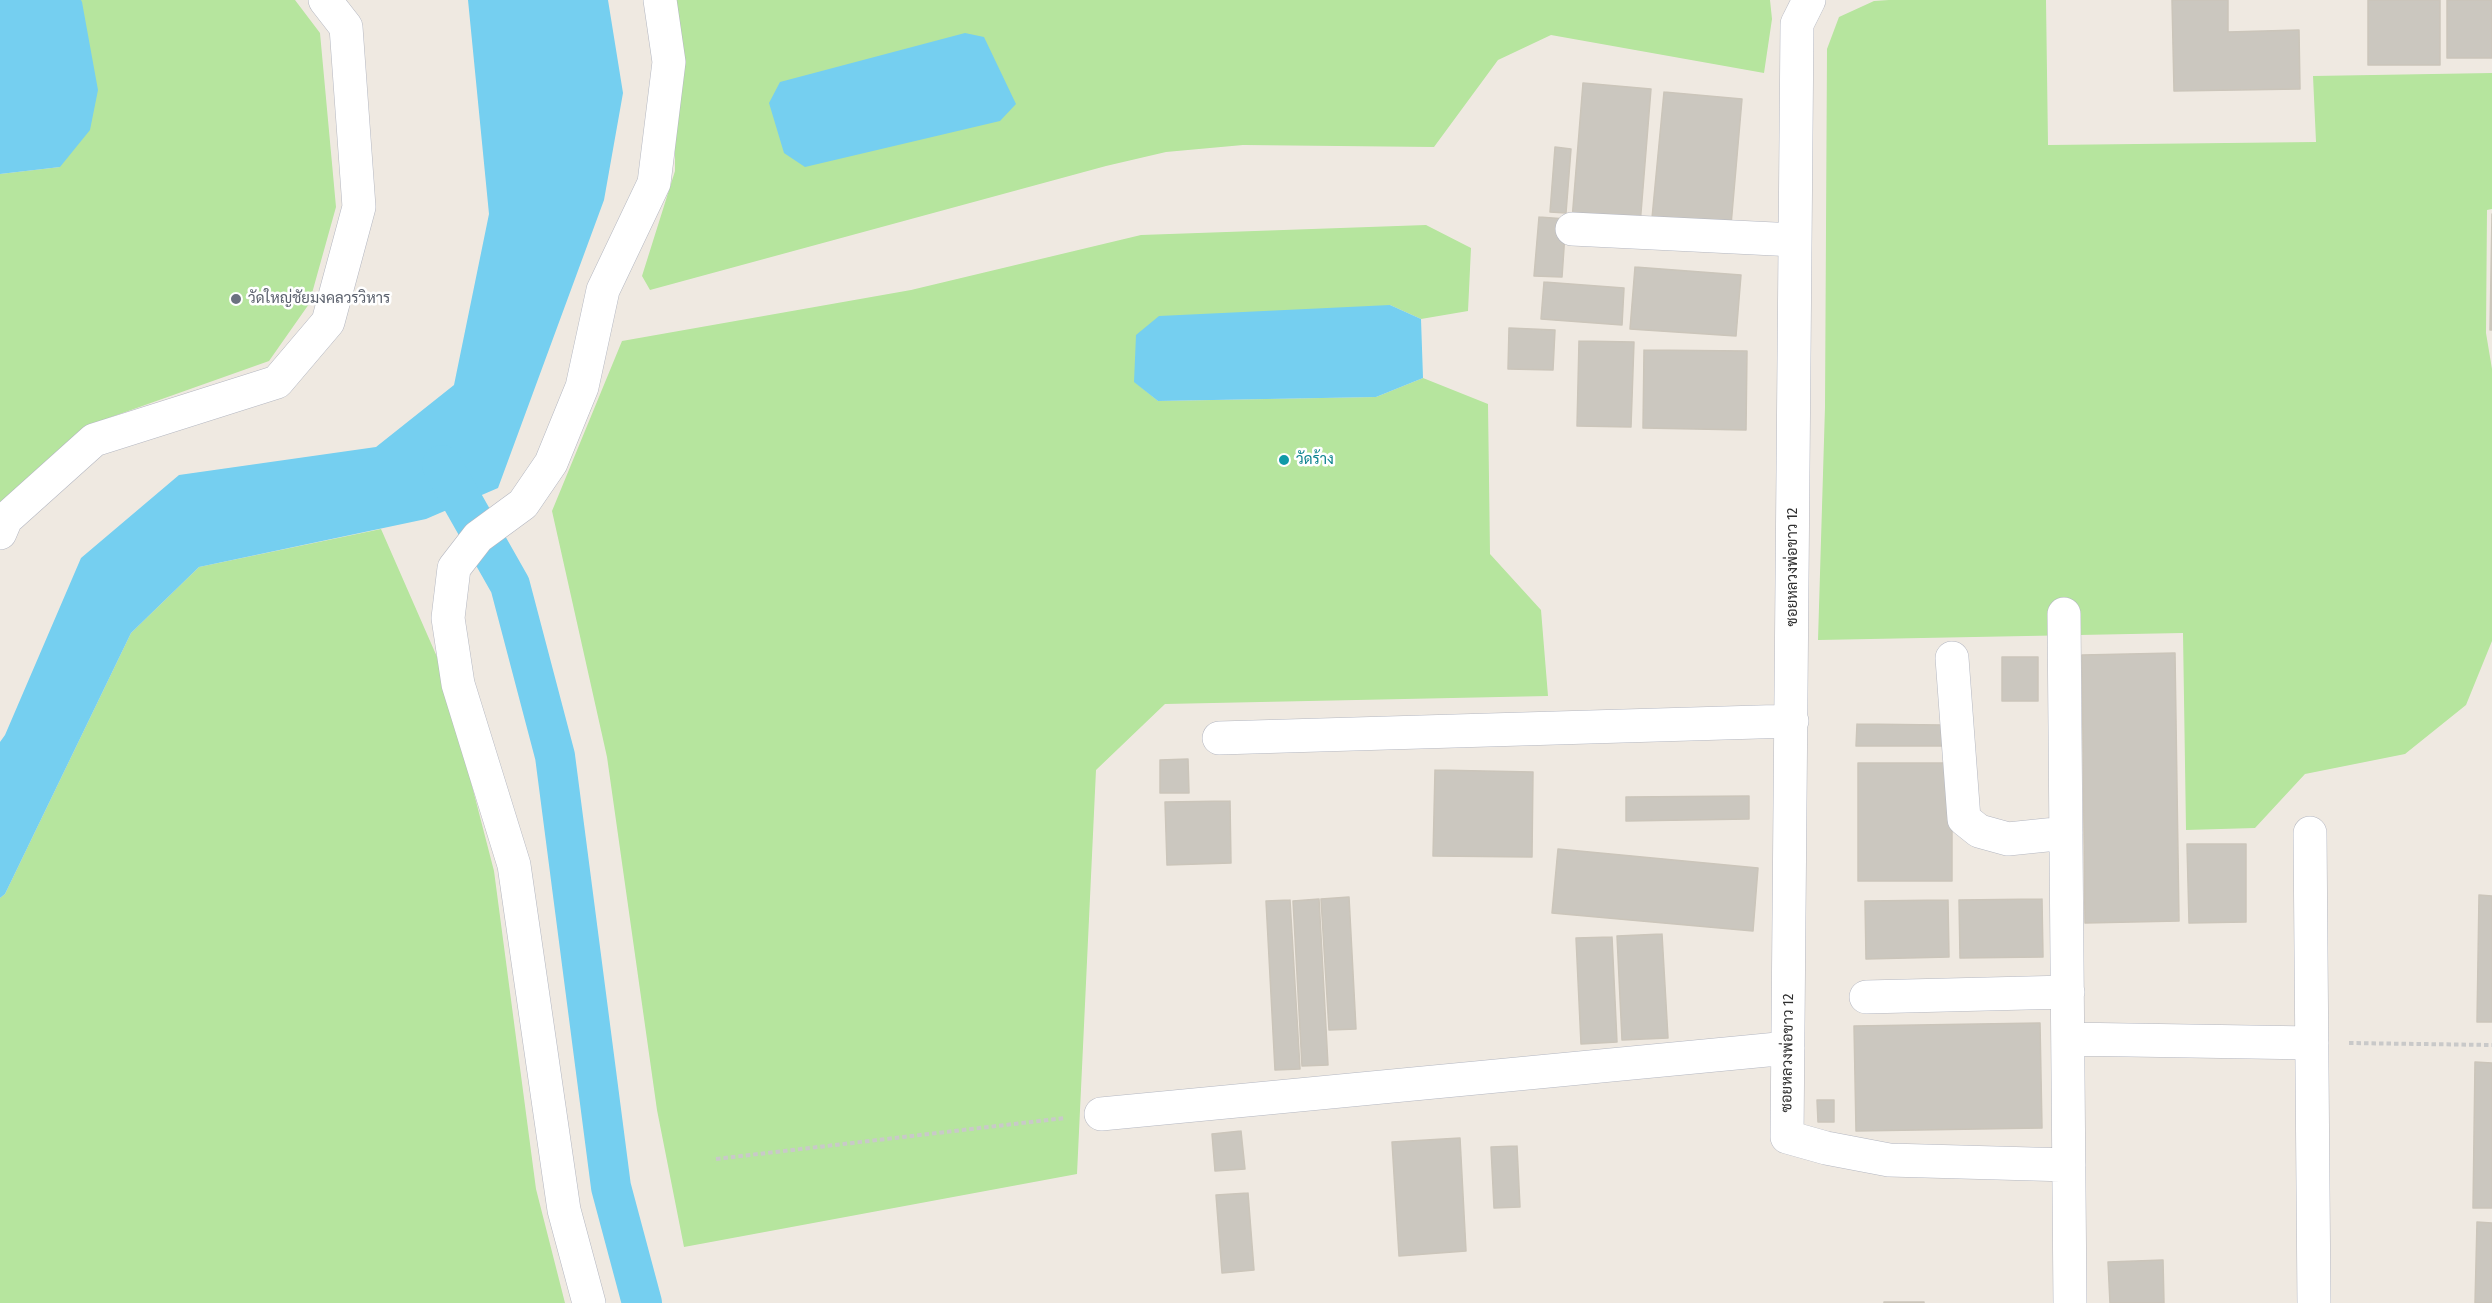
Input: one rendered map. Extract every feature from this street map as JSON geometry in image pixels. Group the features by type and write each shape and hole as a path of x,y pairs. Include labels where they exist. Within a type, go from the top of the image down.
{"street":[{"path":"0,533 6,519 94,440 277,382 328,322 359,207 346,27 325,0"},
{"path":"589,1303 564,1210 514,866 458,684 448,618 454,568 478,537 523,504 551,464 582,387 603,290 654,183 669,62 660,0"},
{"name":"ซอยหลวงพ่อขาว 12","path":"1808,0 1797,24 1787,1137 1826,1148 1889,1160 2069,1165"},
{"path":"1572,229 1795,240"},
{"path":"2064,614 2070,1303"},
{"path":"1952,658 1964,819 1979,831 2008,839 2066,833"},
{"path":"1219,738 1792,721"},
{"path":"2310,833 2314,1303"},
{"path":"1866,998 2068,992"},
{"path":"2068,1039 2312,1043"},
{"path":"1101,1114 1788,1048"}],"path":[{"path":"2312,1043 2492,1045"},
{"path":"716,1159 1101,1114"}],"green space":[{"path":"81,0 295,0 320,33 336,207 309,304 269,361 86,426 0,506 0,174 60,167"},
{"path":"675,0 1770,0 1772,19 1764,73 1551,35 1498,60 1434,147 1243,145 1166,152 1106,166 650,290 642,276 675,171"},
{"path":"2046,0 2048,145 2316,142 2313,76 2492,73 2492,209 2487,210 2486,333 2492,369 2492,641 2466,705 2405,754 2305,774 2255,828 2186,830 2183,633 1818,640 1825,407 1827,49 1839,17 1874,1"},
{"path":"1426,225 1471,248 1468,311 1421,319 1390,305 1134,381 1158,401 1376,397 1423,378 1488,404 1490,554 1541,610 1548,696 1165,704 1096,770 1077,1174 684,1247 657,1110 607,757 552,511 622,341 911,290 1141,235"},
{"path":"381,529 441,666 494,871 536,1189 565,1303 0,1303 0,898 5,894 131,633 199,567"}],"water":[{"path":"0,0 81,0 82,2 98,90 90,130 60,167 0,174"},
{"path":"468,0 608,0 623,93 604,200 498,488 426,519 199,567 131,633 5,894 0,898 0,742 81,558 179,475 376,447 454,385 489,214"},
{"path":"965,33 984,37 1016,104 1000,121 805,167 784,153 769,103 780,82"},
{"path":"1390,305 1421,319 1423,378 1376,397 1158,401 1134,382 1136,335 1159,316"}],"building":[{"path":"2172,0 2228,0 2228,32 2299,30 2300,89 2174,91"},
{"path":"2368,0 2440,0 2440,65 2368,65"},
{"path":"2447,0 2492,0 2492,58 2447,58"},
{"path":"1583,83 1651,89 1640,225 1572,220"},
{"path":"1664,92 1742,99 1731,225 1652,218"},
{"path":"1555,147 1571,149 1566,213 1550,212"},
{"path":"2492,214 2492,330 2490,330"},
{"path":"1539,217 1566,219 1562,277 1534,276"},
{"path":"1635,267 1741,275 1736,336 1630,329"},
{"path":"1544,282 1624,288 1622,325 1541,319"},
{"path":"1509,328 1555,330 1553,370 1508,369"},
{"path":"1579,341 1634,342 1631,427 1577,426"},
{"path":"1644,350 1747,351 1746,430 1643,428"},
{"path":"2175,653 2179,921 2085,923 2082,655"},
{"path":"2002,657 2038,657 2038,701 2002,701"},
{"path":"1857,724 1942,725 1942,746 1856,746"},
{"path":"1188,759 1189,793 1160,793 1160,760"},
{"path":"1858,763 1952,763 1952,881 1858,881"},
{"path":"1435,770 1533,772 1532,857 1433,856"},
{"path":"1749,796 1749,819 1626,821 1626,797"},
{"path":"1230,801 1231,863 1167,865 1165,802"},
{"path":"2187,844 2246,844 2246,922 2189,923"},
{"path":"1558,849 1758,868 1753,931 1552,913"},
{"path":"2479,895 2492,896 2492,1022 2477,1022"},
{"path":"1349,897 1356,1029 1329,1030 1321,899"},
{"path":"1319,899 1328,1065 1302,1066 1293,901"},
{"path":"2042,899 2043,957 1960,958 1959,900"},
{"path":"1290,900 1300,1069 1275,1070 1266,901"},
{"path":"1948,900 1949,957 1866,959 1865,901"},
{"path":"1662,934 1668,1038 1622,1040 1617,936"},
{"path":"1612,937 1617,1042 1581,1044 1576,938"},
{"path":"2040,1023 2042,1128 1856,1131 1854,1026"},
{"path":"2475,1062 2492,1063 2492,1208 2473,1208"},
{"path":"1817,1100 1834,1100 1834,1122 1818,1122"},
{"path":"1241,1131 1245,1169 1215,1171 1212,1134"},
{"path":"1460,1138 1466,1251 1399,1256 1392,1142"},
{"path":"1517,1146 1520,1207 1494,1208 1491,1147"},
{"path":"1248,1193 1254,1270 1222,1273 1216,1195"},
{"path":"2477,1222 2492,1223 2492,1303 2475,1303"},
{"path":"2163,1260 2164,1303 2110,1303 2108,1262"},
{"path":"1924,1302 1924,1303 1884,1303"}],"waterway":[{"path":"442,465 510,585 555,756 611,1187 642,1303"}],"place":[{"name":"วัดใหญ่ชัยมงคลวรวิหาร","path":"236,299"},
{"name":"วัดร้าง","path":"1284,460"}]}
